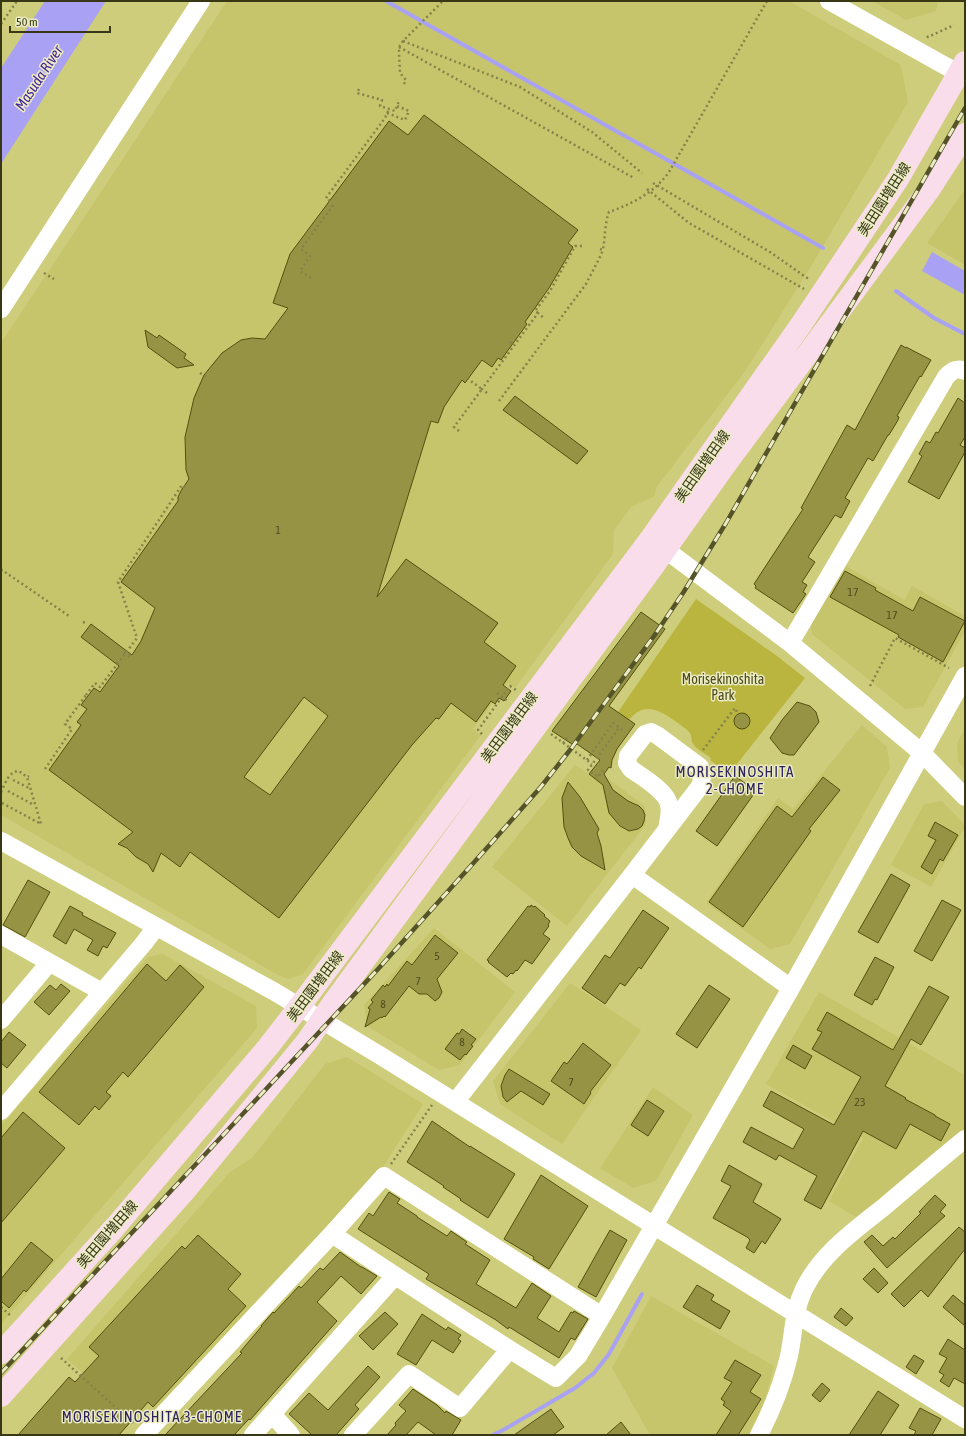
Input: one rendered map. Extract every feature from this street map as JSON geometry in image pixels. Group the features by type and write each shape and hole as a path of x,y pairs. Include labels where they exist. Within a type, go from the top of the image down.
{"main road":[{"name":"美田園増田線","path":"1,1396 184,1193 322,1021 333,1003 658,544 898,179 963,71"},
{"name":"美田園増田線","path":"1,1352 115,1227 268,1046 299,1007 658,544 726,464 930,190 965,134"}],"street":[{"path":"1,309 201,1"},
{"path":"829,1 963,71"},
{"path":"790,643 946,378 955,370 965,371"},
{"path":"658,544 790,643 922,753 965,797"},
{"path":"332,1234 509,1350 556,1378 578,1356 602,1316 791,988 965,676"},
{"path":"667,830 669,804 667,799 664,794 631,769 628,763 628,756 645,734 651,732 700,760"},
{"path":"456,1101 701,785 702,775 700,760"},
{"path":"667,799 682,791 700,760"},
{"path":"1,841 275,992 456,1101 965,1419"},
{"path":"632,875 791,988"},
{"path":"1,1111 156,927"},
{"path":"1,935 102,992"},
{"path":"1,1020 50,963"},
{"path":"759,1435 770,1415 781,1388 789,1355 795,1313 807,1284 822,1262 842,1242 965,1139"},
{"path":"145,1434 332,1234 384,1176 602,1316"},
{"path":"253,1435 396,1276"},
{"path":"353,1435 409,1374 460,1408 509,1350"},
{"path":"272,1414 291,1435"}],"path":[{"path":"1,24 17,1"},
{"path":"404,84 406,80 400,73 399,46 443,1"},
{"path":"499,401 554,325 586,284 599,259 606,236 607,218 609,212 628,205 669,172 679,157 767,1"},
{"path":"923,34 928,37 954,24"},
{"path":"403,41 520,88 592,132 642,173"},
{"path":"399,46 634,178"},
{"path":"359,89 357,93 382,100 380,106 395,111 399,101"},
{"path":"387,113 405,120 409,111 397,106"},
{"path":"330,201 326,198 385,118 389,109"},
{"path":"655,184 770,252 810,280"},
{"path":"648,190 689,223 804,290"},
{"path":"310,278 300,271 310,256 301,249 334,204"},
{"path":"544,318 535,311 550,291 575,246 584,246"},
{"path":"44,273 54,280"},
{"path":"459,431 454,427 538,313"},
{"path":"510,342 514,345"},
{"path":"200,373 206,377"},
{"path":"468,379 487,393"},
{"path":"44,769 72,730 65,724 87,696 95,683 100,687 137,638 118,582 182,485 187,489"},
{"path":"1,571 2,570 68,616"},
{"path":"870,686 895,638 949,668"},
{"path":"125,653 130,657"},
{"path":"485,736 478,730 506,691 510,686 518,691"},
{"path":"700,760 734,708 738,714"},
{"path":"587,760 613,723 625,732"},
{"path":"603,770 598,777 588,770 619,728"},
{"path":"550,733 592,764"},
{"path":"564,743 568,737"},
{"path":"1,792 13,772 19,771 28,776 30,788 41,824 2,803"},
{"path":"13,780 30,788"},
{"path":"8,791 35,805"},
{"path":"384,1176 432,1105"},
{"path":"1,1307 13,1317"},
{"path":"61,1358 145,1434"}],"shaded area":[{"path":"227,1 789,1 901,65 908,102 810,268 746,370 656,488 655,496 631,507 614,530 613,554 515,688 508,683 473,729 481,735 303,974 288,979 278,975 1,815 1,343"},
{"path":"872,1 938,1 936,11 906,20"},
{"path":"965,189 965,265 927,243"},
{"path":"846,566 904,600 912,586 965,616 965,631 923,707 905,709 812,634 811,625"},
{"path":"862,725 887,747 890,768 790,944 770,949 706,903 778,798 793,809"},
{"path":"965,729 965,769 958,762 957,743"},
{"path":"575,765 599,781 603,775 645,806 646,824 567,926 492,867"},
{"path":"942,801 965,825 965,827 931,887 891,865 924,804"},
{"path":"434,928 515,992 460,1065 439,1070 367,1026 364,1005"},
{"path":"163,954 256,1006 257,1028 1,1324 1,1126 148,957"},
{"path":"570,983 641,1030 562,1144 500,1104 493,1081"},
{"path":"819,992 965,1075 965,1129 856,1217 829,1201 863,1138 766,1084"},
{"path":"347,1057 423,1104 380,1172 264,1292 143,1426 67,1359 230,1172 252,1158 325,1064"},
{"path":"653,1087 693,1115 656,1181 633,1188 600,1168"},
{"path":"651,1296 774,1366 760,1417 750,1435 650,1435 612,1368"}],"green space":[{"name":"Morisekinoshita Park","path":"696,599 777,656 805,678 729,774 710,760 711,758 695,747 690,733 687,730 664,714 652,709 646,709 635,714 629,720 618,712"}],"water":[{"name":"Masuda River","path":"45,1 106,1 1,164 1,68"},
{"path":"932,252 965,271 965,291 963,294 922,271"}],"building":[{"path":"424,115 578,230 568,243 573,247 549,288 525,322 527,324 501,360 498,358 492,367 482,360 465,383 462,380 444,407 438,423 431,421 377,597 406,559 498,623 484,642 516,666 503,685 511,691 504,701 499,698 495,704 491,701 476,722 451,703 439,719 436,718 412,745 279,918 190,852 180,867 161,853 153,872 148,864 136,857 127,848 118,844 133,832 49,770 81,725 77,722 87,709 81,705 94,688 100,692 119,666 81,637 91,624 132,655 141,641 155,608 121,582 178,501 178,497 182,489 189,479 186,470 185,437 194,398 204,375 222,353 241,340 252,338 265,339 288,308 273,303 290,254 389,121 408,135","holes":["304,697 328,716 270,795 244,777"]},
{"path":"145,330 157,338 159,335 186,354 184,358 194,365 177,368 148,347"},
{"path":"901,345 931,360 897,416 899,417 898,420 873,461 868,458 845,498 850,501 841,518 835,515 808,557 815,562 802,582 807,585 803,592 806,594 793,613 755,588 756,586 754,584 803,509 801,508 847,425 855,430"},
{"path":"515,396 588,451 577,464 503,410"},
{"path":"958,398 965,403 965,437 960,445 965,448 965,452 939,499 908,482 922,456 919,454 926,441 930,443 936,432 938,433"},
{"path":"845,571 913,611 920,597 965,621 943,662 898,637 899,635 830,597"},
{"path":"641,612 665,629 609,706 635,724 617,749 612,760 611,768 609,767 604,774 613,790 643,810 645,815 642,826 638,829 629,831 620,826 609,813 603,785 589,774 600,760 577,744 575,746 552,731"},
{"path":"797,702 810,706 816,712 819,722 794,755 789,755 782,753 770,738 782,720"},
{"path":"742,713 748,715 750,721 748,727 742,729 736,727 734,721 736,715"},
{"path":"735,776 756,791 717,846 696,831"},
{"path":"823,777 840,790 809,829 811,831 743,927 709,902 777,806 792,817"},
{"path":"568,782 580,797 599,829 597,833 605,870 581,856 572,847 568,838 564,827 562,798"},
{"path":"935,822 958,835 943,861 940,859 932,874 921,867 936,840 928,836"},
{"path":"891,874 910,885 878,943 858,932"},
{"path":"28,880 50,892 25,937 3,925"},
{"path":"942,900 961,910 932,961 914,951"},
{"path":"531,905 534,907 535,906 550,921 549,926 543,934 550,939 532,964 525,960 517,971 516,970 513,974 511,973 507,977 487,960 528,906 530,907"},
{"path":"70,906 83,913 82,915 116,933 107,948 103,946 98,956 87,950 93,940 74,929 66,944 53,936"},
{"path":"643,910 669,928 641,969 639,967 625,986 620,983 605,1004 582,988 605,955 610,958"},
{"path":"435,935 458,953 437,979 442,992 439,998 435,1001 427,994 419,994 409,986 385,1017 381,1017 365,1027 370,1009 368,1008 373,1002 371,1000 383,985 385,987 387,984 388,986 407,961 412,965"},
{"path":"875,957 894,967 877,1000 875,999 872,1005 854,995"},
{"path":"147,964 166,981 180,965 204,987 128,1077 123,1072 106,1092 111,1096 99,1110 95,1106 79,1125 39,1092"},
{"path":"61,984 70,991 49,1015 34,1002 50,985 56,990"},
{"path":"709,985 730,999 697,1048 676,1034"},
{"path":"929,986 949,997 921,1045 911,1039 885,1086 950,1124 941,1141 910,1124 896,1149 863,1131 821,1209 804,1200 817,1176 779,1155 776,1160 743,1142 751,1127 793,1149 804,1129 763,1106 771,1091 834,1125 861,1077 812,1049 822,1032 817,1030 827,1012 893,1050"},
{"path":"462,1029 476,1039 471,1045 473,1046 460,1060 445,1049 457,1033 459,1034"},
{"path":"9,1032 26,1045 7,1068 1,1063 1,1042"},
{"path":"583,1043 611,1065 590,1092 591,1093 584,1104 551,1081 564,1062 567,1064"},
{"path":"793,1045 812,1056 805,1069 786,1058"},
{"path":"509,1069 550,1094 543,1105 521,1091 507,1102 503,1097 501,1086"},
{"path":"647,1100 664,1111 648,1136 631,1125"},
{"path":"23,1112 65,1148 1,1223 1,1138"},
{"path":"432,1121 470,1147 515,1174 488,1218 460,1200 461,1199 443,1187 444,1186 407,1162"},
{"path":"729,1165 762,1184 753,1202 781,1219 765,1244 762,1241 754,1253 746,1248 750,1240 747,1237 713,1218 731,1186 721,1181"},
{"path":"541,1175 588,1206 549,1269 533,1259 534,1257 504,1239"},
{"path":"389,1192 400,1199 397,1203 417,1217 447,1236 451,1231 467,1242 465,1244 490,1260 476,1284 516,1308 532,1283 551,1296 537,1318 559,1332 571,1312 573,1313 574,1311 588,1319 575,1340 571,1338 559,1358 426,1279 429,1274 358,1229 369,1213 373,1216"},
{"path":"935,1195 946,1205 940,1212 945,1216 887,1268 864,1242 872,1235 883,1246 893,1237 895,1239 921,1213 919,1212"},
{"path":"959,1227 965,1232 965,1249 928,1297 921,1290 904,1307 891,1294"},
{"path":"610,1230 627,1240 596,1297 578,1287"},
{"path":"198,1235 241,1274 228,1289 246,1306 153,1407 148,1402 119,1435 18,1435 69,1377 75,1382 99,1356 89,1347 182,1246 185,1249"},
{"path":"31,1242 53,1260 26,1292 24,1290 9,1308 1,1301 1,1279"},
{"path":"340,1252 377,1276 361,1294 341,1276 317,1302 337,1321 250,1420 249,1419 234,1435 165,1435 242,1353 240,1352 273,1312 274,1313 299,1286 301,1288 320,1268 323,1270"},
{"path":"874,1268 888,1283 878,1293 863,1279"},
{"path":"697,1285 714,1295 711,1300 730,1311 720,1329 683,1307"},
{"path":"953,1295 965,1305 965,1326 943,1307"},
{"path":"841,1308 853,1318 846,1326 834,1317"},
{"path":"385,1312 398,1324 373,1350 359,1336"},
{"path":"422,1314 446,1330 448,1327 461,1335 458,1339 461,1341 453,1353 432,1340 416,1365 397,1354"},
{"path":"948,1339 965,1350 965,1384 954,1378 949,1387 940,1381 944,1375 939,1372 947,1358 939,1354"},
{"path":"914,1355 924,1361 916,1374 906,1367"},
{"path":"735,1360 761,1375 750,1392 761,1399 738,1435 716,1435 731,1411 723,1405 725,1402 721,1399 732,1382 724,1378"},
{"path":"368,1366 380,1377 355,1405 359,1409 336,1435 312,1435 289,1414 309,1393 328,1410"},
{"path":"822,1383 830,1390 820,1402 812,1395"},
{"path":"413,1389 437,1405 445,1413 446,1411 461,1420 452,1435 436,1435 418,1422 406,1435 387,1435 406,1411 399,1405"},
{"path":"878,1391 899,1405 880,1435 849,1435"},
{"path":"920,1408 941,1419 932,1435 914,1435 916,1431 909,1428"},
{"path":"551,1409 564,1427 553,1435 514,1435"},
{"path":"621,1422 631,1435 606,1435"}],"waterway":[{"path":"386,1 823,248"},
{"path":"896,291 934,318 965,334"},
{"path":"493,1435 575,1388 594,1373 609,1354 642,1294"}],"railway":[{"path":"1,1373 379,968 540,788 570,750 654,636 683,593 726,523 965,108"}],"district":[{"name":"MORISEKINOSHITA 2-CHOME","path":"735,780"},
{"name":"MORISEKINOSHITA 3-CHOME","path":"152,1417"}]}
